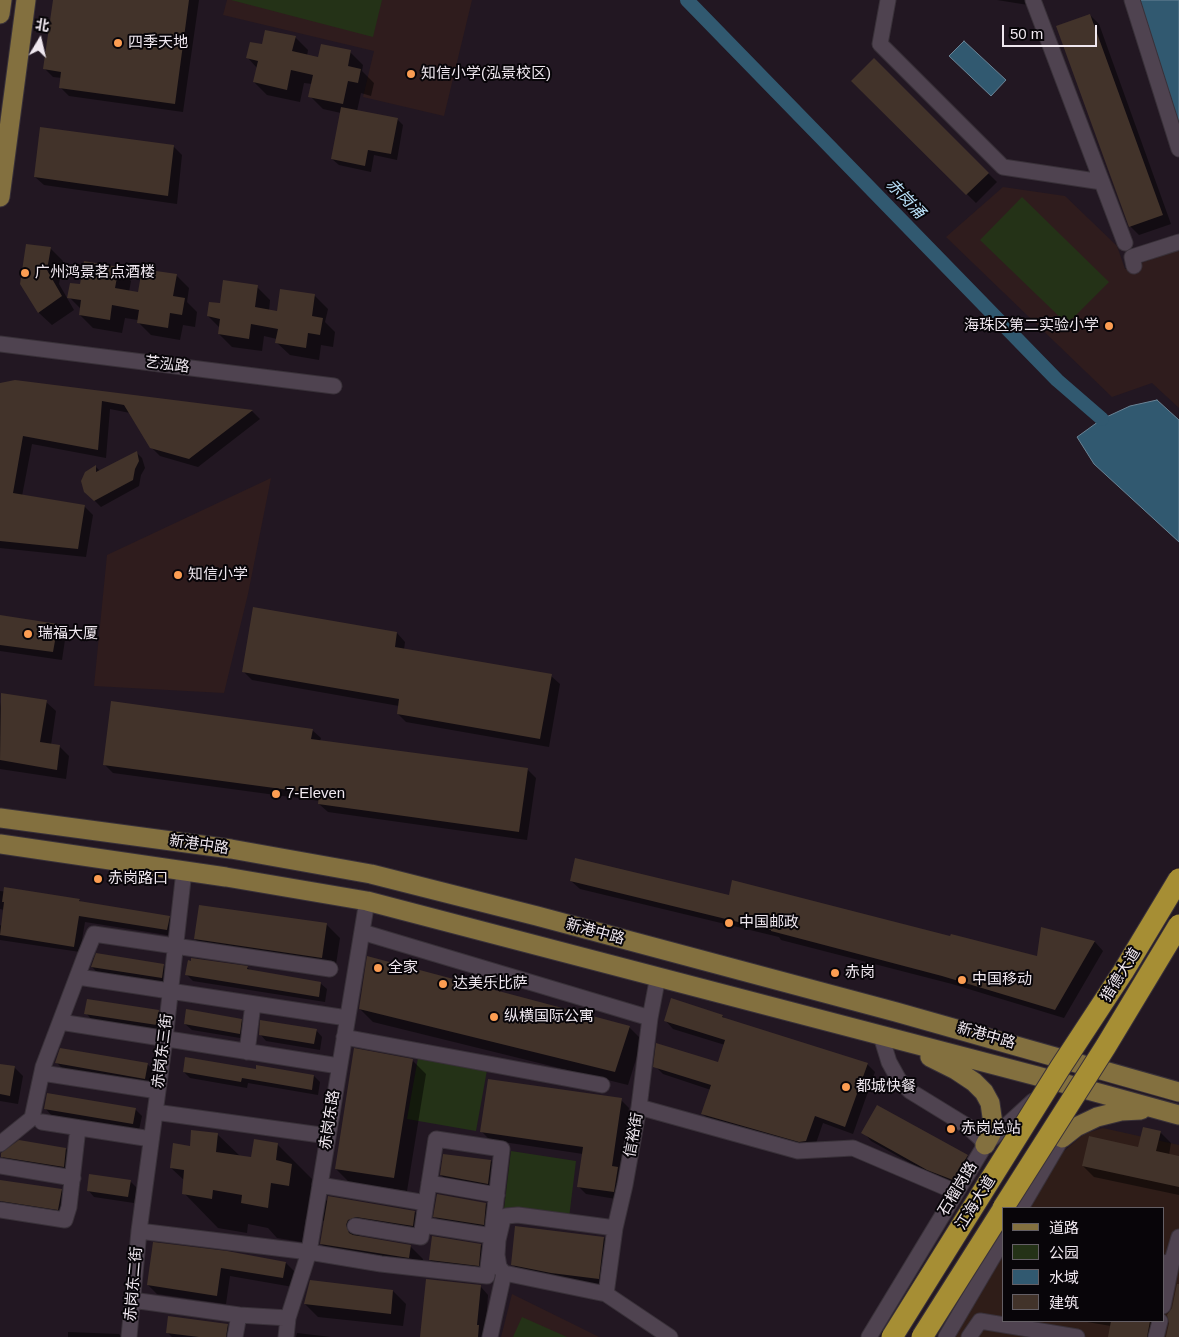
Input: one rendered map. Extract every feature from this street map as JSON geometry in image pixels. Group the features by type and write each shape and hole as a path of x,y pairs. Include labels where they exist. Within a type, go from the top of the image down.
{"highway":[{"name":"猎德大道","path":"1069,1074 1123,972 1179,879"},
{"name":"猎德大道","path":"1069,1074 1179,925"},
{"name":"江海大道","path":"1004,1207 1069,1074"},
{"name":"江海大道","path":"892,1337 1069,1074"},
{"name":"江海大道","path":"922,1337 1002,1211"}],"main road":[{"path":"0,14 2,0"},
{"path":"0,197 26,0"},
{"name":"新港中路","path":"0,818 231,849 371,874 420,886 991,1038 1069,1074 1156,1110 1179,1115"},
{"name":"新港中路","path":"0,844 184,871 367,901 984,1062 1170,1090"},
{"path":"367,901 371,874"},
{"path":"414,912 420,886"},
{"path":"881,1036 932,1057 956,1070 974,1082 984,1092 990,1102 993,1124 991,1134 984,1145"},
{"path":"984,1062 991,1038"},
{"path":"1062,1138 1076,1127 1097,1116 1108,1113 1156,1110 1170,1090"}],"street":[{"path":"888,0 880,44 1003,167 1102,182"},
{"path":"1033,0 1125,243"},
{"path":"1132,0 1179,149"},
{"path":"1134,266 1132,257 1179,242"},
{"name":"艺泓路","path":"0,344 334,386"},
{"name":"赤岗东三街","path":"139,1231 165,1039 184,871"},
{"name":"赤岗东路","path":"286,1337 288,1318 309,1252 367,901"},
{"path":"362,932 650,1018"},
{"path":"0,1144 32,1118 42,1073 94,934 330,969"},
{"name":"信裕街","path":"606,1294 615,1228 639,1107 650,1018 658,976"},
{"path":"78,977 347,1018"},
{"path":"246,1052 253,1004"},
{"path":"60,1022 339,1066"},
{"path":"881,1036 889,1062 899,1080 910,1090 967,1126 980,1138 984,1145"},
{"path":"344,1038 602,1085"},
{"path":"42,1073 158,1090"},
{"path":"1022,1207 1062,1138 1069,1074"},
{"name":"石榴岗路","path":"869,1337 984,1145 1069,1074"},
{"path":"639,1107 798,1151 853,1148 956,1192"},
{"path":"155,1112 328,1136"},
{"path":"42,1122 151,1139"},
{"path":"0,1210 65,1220 69,1207 78,1128"},
{"path":"139,1231 309,1252 381,1264 487,1276 502,1149 436,1139 421,1237 355,1226"},
{"path":"0,1166 73,1178"},
{"path":"429,1183 496,1195"},
{"path":"320,1185 426,1203"},
{"path":"615,1228 518,1215 506,1216 503,1219 498,1247 499,1267 504,1273 606,1294 670,1337"},
{"path":"423,1225 492,1236"},
{"name":"赤岗东二街","path":"129,1337 139,1231"},
{"path":"1164,1297 1168,1262 1179,1237"},
{"path":"946,1337 1002,1242"},
{"path":"490,1337 504,1273"},
{"path":"904,1279 903,1292 906,1299 912,1309 920,1314 937,1317 962,1310"},
{"path":"132,1300 239,1315 288,1318"},
{"path":"235,1337 239,1315"},
{"path":"969,1337 980,1321 1077,1337"},
{"path":"1156,1337 1160,1322"}],"shaded area":[{"name":"知信小学(泓景校区)","path":"227,0 472,0 444,116 363,97 374,51 223,15"},
{"name":"海珠区第二实验小学","path":"1003,187 1065,196 1117,246 1125,269 1179,249 1179,408 1152,383 1112,397 946,237"},
{"name":"知信小学","path":"271,478 248,594 224,693 94,686 107,555"},
{"path":"1103,1128 1179,1145 1179,1337 955,1337 1002,1258 1002,1322 1164,1322 1164,1207 1031,1207 1063,1152 1084,1134"},
{"path":"512,1294 577,1326 599,1337 501,1337"}],"green space":[{"path":"231,0 382,0 373,37"},
{"path":"1022,197 1109,282 1067,324 980,240"},
{"path":"418,1058 487,1070 476,1131 407,1119"},
{"path":"511,1151 576,1161 569,1218 504,1209"},
{"path":"522,1317 567,1337 513,1337"}],"water":[{"path":"1138,0 1179,0 1179,127"},
{"path":"964,41 1006,80 991,96 949,56"},
{"path":"1157,400 1179,420 1179,542 1094,464 1077,437 1102,419 1130,406"}],"building":[{"name":"四季天地","path":"53,0 189,0 175,104 59,88 61,72 43,69"},
{"path":"1090,14 1163,215 1129,227 1056,26"},
{"path":"265,30 296,36 292,51 318,57 321,44 351,50 348,66 361,69 358,83 348,81 343,104 308,97 313,75 291,70 287,90 253,82 258,61 246,58 250,42 262,44"},
{"path":"874,58 989,173 966,195 851,81"},
{"path":"341,107 398,118 391,154 368,150 365,166 331,159"},
{"path":"40,127 174,145 168,196 34,177"},
{"path":"26,244 51,247 47,270 62,296 38,313 20,284"},
{"path":"84,261 119,267 115,288 138,292 142,269 177,274 173,296 185,298 182,315 170,313 168,328 137,323 139,310 112,305 110,320 79,315 81,300 67,298 70,283 80,284"},
{"path":"223,280 258,285 255,307 277,311 280,289 315,294 312,316 323,318 320,335 308,333 306,348 275,343 278,329 251,324 249,339 218,334 220,319 207,316 209,302 220,303"},
{"path":"15,380 253,410 189,459 150,448 124,405 102,401 98,450 23,436 13,493 85,505 78,549 0,541 0,383"},
{"path":"137,451 139,461 133,480 94,501 84,492 81,481 85,472 96,465 96,472"},
{"path":"253,607 397,632 395,647 552,674 540,739 397,714 399,699 242,672"},
{"name":"瑞福大厦","path":"0,615 58,624 53,652 0,645"},
{"path":"1,693 47,700 40,742 60,745 57,770 0,760"},
{"path":"111,701 313,729 311,739 528,768 519,832 318,804 319,794 103,765"},
{"path":"575,858 729,895 732,880 950,936 951,934 1037,956 1041,927 1095,941 1055,1010 942,976 771,930 570,881"},
{"path":"4,887 170,916 167,930 79,916 74,947 0,935"},
{"path":"199,905 327,923 322,958 194,939"},
{"path":"96,953 164,964 162,978 91,967"},
{"name":"纵横国际公寓","path":"367,956 630,1026 615,1072 359,1009"},
{"path":"191,958 248,966 247,969 321,982 319,997 185,975 188,960 191,961"},
{"path":"671,998 723,1015 722,1017 868,1063 845,1127 815,1116 806,1141 799,1142 701,1114 711,1085 653,1067 656,1043 718,1062 725,1040 664,1021"},
{"path":"87,999 159,1010 157,1025 84,1014"},
{"path":"186,1009 242,1019 240,1034 184,1024"},
{"path":"260,1020 317,1029 314,1044 259,1035"},
{"path":"60,1048 148,1063 145,1079 55,1063"},
{"path":"354,1048 413,1059 394,1178 335,1169"},
{"path":"185,1057 256,1069 256,1065 314,1075 312,1090 242,1078 241,1082 183,1072"},
{"path":"0,1064 15,1066 10,1096 0,1094"},
{"path":"488,1079 622,1098 612,1166 618,1167 614,1192 577,1187 583,1147 480,1132"},
{"path":"47,1093 136,1108 133,1124 44,1109"},
{"path":"877,1105 968,1155 953,1180 927,1170 861,1133"},
{"path":"1143,1127 1161,1131 1156,1151 1179,1156 1179,1187 1082,1166 1089,1136 1138,1147"},
{"path":"191,1130 218,1133 216,1152 251,1157 254,1139 278,1143 276,1160 292,1164 289,1186 271,1183 268,1208 241,1203 242,1195 213,1190 212,1199 182,1194 184,1170 170,1168 173,1143 190,1146"},
{"path":"19,1140 66,1148 64,1167 1,1157 1,1153"},
{"path":"443,1154 491,1160 488,1184 440,1175"},
{"path":"89,1174 131,1180 128,1197 87,1191"},
{"path":"0,1180 62,1189 58,1210 0,1201"},
{"path":"437,1194 486,1203 484,1225 433,1217"},
{"path":"328,1196 415,1211 413,1226 356,1217 348,1220 346,1225 349,1233 353,1235 411,1245 409,1258 320,1244"},
{"path":"515,1226 604,1237 599,1279 551,1273 511,1265"},
{"path":"432,1236 481,1244 479,1266 429,1260"},
{"path":"153,1242 227,1251 286,1262 283,1278 221,1268 217,1296 147,1285"},
{"path":"426,1279 481,1285 477,1325 479,1325 478,1337 420,1337"},
{"path":"310,1280 393,1290 391,1314 304,1304"},
{"path":"1177,1284 1179,1284 1179,1337 1166,1337 1169,1323 1167,1315 1172,1308"},
{"path":"168,1316 228,1324 226,1337 199,1337 166,1333"},
{"path":"1111,1322 1150,1322 1147,1337 1108,1337"}],"waterway":[{"name":"赤岗涌","path":"687,0 1057,380 1102,419"}],"place":[{"name":"四季天地","path":"118,43"},
{"name":"知信小学(泓景校区)","path":"411,74"},
{"name":"广州鸿景茗点酒楼","path":"25,273"},
{"name":"海珠区第二实验小学","path":"1109,326"},
{"name":"知信小学","path":"178,575"},
{"name":"瑞福大厦","path":"28,634"},
{"name":"7-Eleven","path":"276,794"},
{"name":"赤岗路口","path":"98,879"},
{"name":"中国邮政","path":"729,923"},
{"name":"全家","path":"378,968"},
{"name":"赤岗","path":"835,973"},
{"name":"中国移动","path":"962,980"},
{"name":"达美乐比萨","path":"443,984"},
{"name":"纵横国际公寓","path":"494,1017"},
{"name":"都城快餐","path":"846,1087"},
{"name":"赤岗总站","path":"951,1129"}]}
